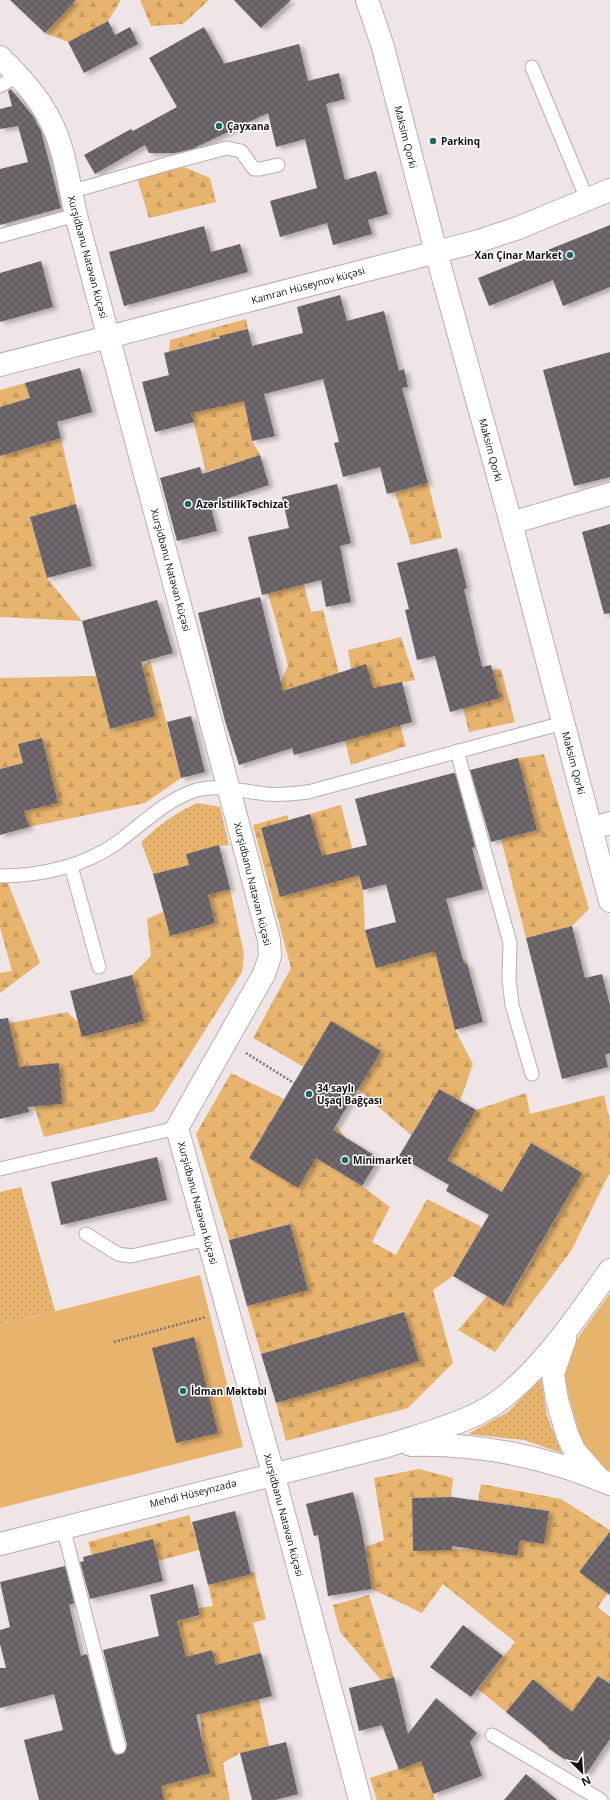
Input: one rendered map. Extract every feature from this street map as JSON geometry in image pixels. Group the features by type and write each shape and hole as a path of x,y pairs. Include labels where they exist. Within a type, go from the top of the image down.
{"street":[{"name":"Maksim Qorki","path":"367,0 383,47 436,252 511,524 563,723 601,826 610,902"},
{"name":"Xurşidbanu Natəvan küçəsi","path":"0,57 18,75 37,98 52,123 59,144 76,215 269,940 270,956 264,974 177,1128 273,1473 360,1800"},
{"name":"Kamran Hüseynov küçəsi","path":"0,365 479,241 518,228 610,190"},
{"path":"511,524 610,494"},
{"path":"388,1446 450,1426 478,1414 506,1396 531,1372 580,1312 610,1270"},
{"path":"580,1312 562,1343 553,1374 557,1400 567,1434 574,1450 605,1482"},
{"path":"388,1446 435,1444 506,1452 542,1461 605,1482"},
{"name":"Mehdi Hüseynzadə","path":"0,1544 273,1473 388,1446"}],"lane":[{"path":"532,67 587,199"},
{"path":"0,86 18,75"},
{"path":"70,192 227,148 241,152 254,169 278,165"},
{"path":"0,236 76,215"},
{"path":"0,876 34,873 71,866 96,856 116,844 171,802 191,792 208,788 267,794 308,792 563,723"},
{"path":"457,751 510,943 509,979 512,1004 532,1074"},
{"path":"71,866 99,967"},
{"path":"0,1169 177,1128"},
{"path":"86,1234 118,1254 131,1256 208,1239"},
{"path":"63,1527 119,1747"},
{"path":"492,1735 601,1800"}],"path":[{"path":"227,1041 294,1083"},
{"path":"114,1342 228,1311"}],"green space":[{"path":"76,0 121,0 108,21 68,42 45,33"},
{"path":"140,0 209,0 183,24 151,26"},
{"path":"184,167 210,178 216,202 149,218 137,178"},
{"path":"246,319 248,329 169,352 170,340"},
{"path":"25,383 30,398 0,407 0,390"},
{"path":"188,399 244,401 252,441 260,455 206,472"},
{"path":"61,438 76,504 30,517 47,578 82,621 0,617 0,456"},
{"path":"428,483 442,538 411,545 395,492"},
{"path":"304,584 311,612 323,610 339,673 276,694 288,665 268,593"},
{"path":"401,637 415,680 373,688 351,669 348,650"},
{"path":"150,660 181,778 145,803 29,827 24,811 58,803 42,738 18,744 23,763 0,769 0,678 96,676 110,729 155,716 142,667"},
{"path":"501,669 515,722 469,732 463,708 500,698 492,670"},
{"path":"400,725 406,746 351,765 345,740"},
{"path":"544,754 589,909 572,926 526,938 501,839 537,830 518,758"},
{"path":"197,803 220,807 229,845 186,854 189,865 153,874 141,842 167,820"},
{"path":"341,805 363,890 365,930 451,946 467,963 440,970 455,1030 473,1064 460,1101 439,1089 411,1135 358,1089 380,1051 304,1067 253,1038 291,968 253,825 288,815 288,820 261,828 280,897 329,883 310,814"},
{"path":"0,876 5,876 40,963 0,993 0,973 12,971 0,927"},
{"path":"230,889 244,954 242,972 154,1111 44,1137 34,1106 62,1104 59,1064 31,1066 20,1073 15,1051 0,1025 67,1012 79,1023 82,1037 144,1021 132,975 151,956 147,919 163,912 170,936 215,923 208,895"},
{"path":"231,1073 284,1099 249,1158 298,1187 336,1126 345,1137 328,1166 362,1186 390,1207 372,1242 396,1255 427,1199 482,1227 453,1276 433,1290 453,1363 408,1408 286,1441 276,1403 418,1361 404,1312 261,1354 247,1306 308,1289 290,1224 229,1240 196,1134"},
{"path":"526,1093 530,1114 604,1095 610,1121 610,1172 571,1251 495,1352 458,1330 487,1296 505,1306 582,1173 531,1143 503,1192 446,1160 476,1110"},
{"path":"21,1187 55,1311 0,1325 0,1192"},
{"path":"200,1275 243,1447 0,1508 0,1325"},
{"path":"610,1293 610,1471 600,1467 583,1446 561,1368 572,1346"},
{"path":"541,1378 547,1416 562,1453 524,1440 468,1434 508,1412"},
{"path":"419,1469 453,1478 451,1497 412,1498 413,1550 472,1549 517,1556 520,1540 544,1543 549,1511 478,1501 481,1484 561,1499 610,1530 579,1572 608,1593 598,1607 610,1617 610,1684 598,1676 550,1750 533,1734 560,1701 533,1679 506,1712 478,1689 515,1642 443,1584 422,1613 372,1589 365,1547 384,1540 374,1478"},
{"path":"189,1515 199,1550 158,1561 153,1540 92,1555 88,1542"},
{"path":"254,1572 266,1619 253,1623 261,1653 216,1665 212,1650 186,1657 177,1621 200,1616 199,1608 213,1606 208,1585"},
{"path":"369,1595 394,1677 381,1680 340,1632 333,1605"},
{"path":"259,1699 269,1746 240,1753 223,1763 230,1800 164,1800 161,1786 210,1773 202,1739 200,1714"},
{"path":"421,1761 435,1800 377,1800 370,1778"}],"building":[{"path":"10,0 76,0 45,33"},
{"path":"234,0 291,0 261,28"},
{"path":"108,21 115,35 130,27 138,44 84,73 68,42"},
{"path":"204,27 224,63 223,64 299,44 308,81 339,73 345,99 326,104 345,180 376,171 388,214 368,220 372,234 333,245 327,223 280,237 270,201 317,188 305,139 276,147 268,113 192,149 175,153 149,153 145,145 95,174 84,155 131,129 133,131 177,107 149,58"},
{"path":"11,89 33,116 41,131 61,208 0,225 0,169 28,162 18,126 0,129 0,109 12,106 8,91"},
{"path":"610,225 610,287 563,306 553,280 489,306 478,278"},
{"path":"204,226 211,252 240,244 248,272 124,306 109,252"},
{"path":"41,261 53,307 0,322 0,273"},
{"path":"340,295 347,321 384,311 399,371 404,369 408,387 402,388 428,483 387,494 380,467 343,477 334,443 339,442 323,379 264,394 275,436 252,441 244,401 191,413 194,422 155,432 142,382 169,375 164,353 220,338 219,336 248,329 252,346 303,333 297,307"},
{"path":"610,352 610,477 574,486 543,370"},
{"path":"80,368 92,412 57,422 61,438 0,456 0,407 30,398 25,383"},
{"path":"260,455 269,485 210,504 217,531 177,541 160,478 200,467 202,474"},
{"path":"337,484 351,543 340,546 351,602 326,607 321,580 262,595 248,537 289,528 282,497"},
{"path":"76,504 92,566 47,578 30,517"},
{"path":"610,524 610,613 604,614 582,532"},
{"path":"457,548 467,588 464,589 482,667 491,665 500,698 450,712 435,656 417,660 405,610 409,609 397,563"},
{"path":"260,597 283,691 366,664 373,688 402,682 412,722 294,755 292,748 239,765 225,721 198,613"},
{"path":"157,600 173,653 141,662 155,716 110,729 82,621"},
{"path":"191,716 205,772 181,778 167,722"},
{"path":"42,738 58,803 24,811 29,827 0,835 0,769 23,763 18,744"},
{"path":"518,758 537,830 491,842 470,770"},
{"path":"455,773 475,847 472,848 483,889 446,899 464,964 467,963 483,1022 455,1030 435,951 376,968 365,930 396,922 386,884 363,890 359,875 280,897 261,828 310,814 322,856 367,845 355,799"},
{"path":"219,845 230,889 208,895 215,923 170,936 153,874 189,865 186,854"},
{"path":"572,926 585,978 602,974 610,1005 610,1053 605,1055 608,1067 562,1079 526,938"},
{"path":"132,975 144,1021 82,1037 70,991"},
{"path":"8,1018 19,1067 59,1063 62,1104 28,1107 29,1112 0,1119 0,1019"},
{"path":"331,1021 381,1051 333,1130 379,1158 362,1186 316,1158 298,1188 249,1158"},
{"path":"439,1089 476,1110 447,1160 502,1192 531,1143 582,1173 504,1306 453,1276 489,1215 446,1191 449,1185 399,1156"},
{"path":"157,1157 167,1200 61,1225 51,1182"},
{"path":"290,1224 308,1290 247,1306 229,1240"},
{"path":"404,1312 419,1361 276,1403 261,1354"},
{"path":"194,1337 218,1433 176,1443 152,1348"},
{"path":"353,1492 361,1525 372,1589 328,1596 318,1535 314,1536 306,1504"},
{"path":"452,1497 549,1511 544,1544 520,1540 517,1556 452,1546 452,1550 413,1551 412,1498"},
{"path":"235,1511 251,1574 208,1585 192,1522"},
{"path":"610,1531 610,1595 579,1572"},
{"path":"153,1539 163,1581 90,1599 80,1562 84,1561 83,1557"},
{"path":"65,1566 74,1603 69,1605 81,1656 87,1654 111,1749 116,1755 124,1753 127,1745 103,1650 159,1636 150,1595 193,1584 200,1615 177,1621 186,1657 212,1650 216,1665 261,1653 272,1696 196,1715 210,1773 161,1786 164,1800 39,1800 24,1740 63,1730 54,1694 0,1708 0,1668 6,1668 0,1644 0,1630 10,1627 0,1582"},
{"path":"463,1625 503,1656 471,1697 430,1667"},
{"path":"598,1676 610,1684 610,1739 586,1774 548,1748 549,1747 506,1712 533,1679 572,1712"},
{"path":"394,1677 408,1734 436,1698 477,1733 470,1742 482,1776 433,1794 421,1761 399,1770 382,1725 359,1731 349,1688"},
{"path":"286,1742 298,1794 275,1800 252,1800 240,1753"},
{"path":"526,1774 557,1800 504,1800"}],"place":[{"name":"Çayxana","path":"219,126"},
{"name":"Parkinq","path":"433,141"},
{"name":"Xan Çinar Market","path":"570,255"},
{"name":"AzərİstilikTəchizat","path":"188,504"},
{"name":"34 saylı Uşaq Bağçası","path":"309,1094"},
{"name":"Minimarket","path":"345,1160"},
{"name":"İdman Məktəbi","path":"183,1391"}]}
